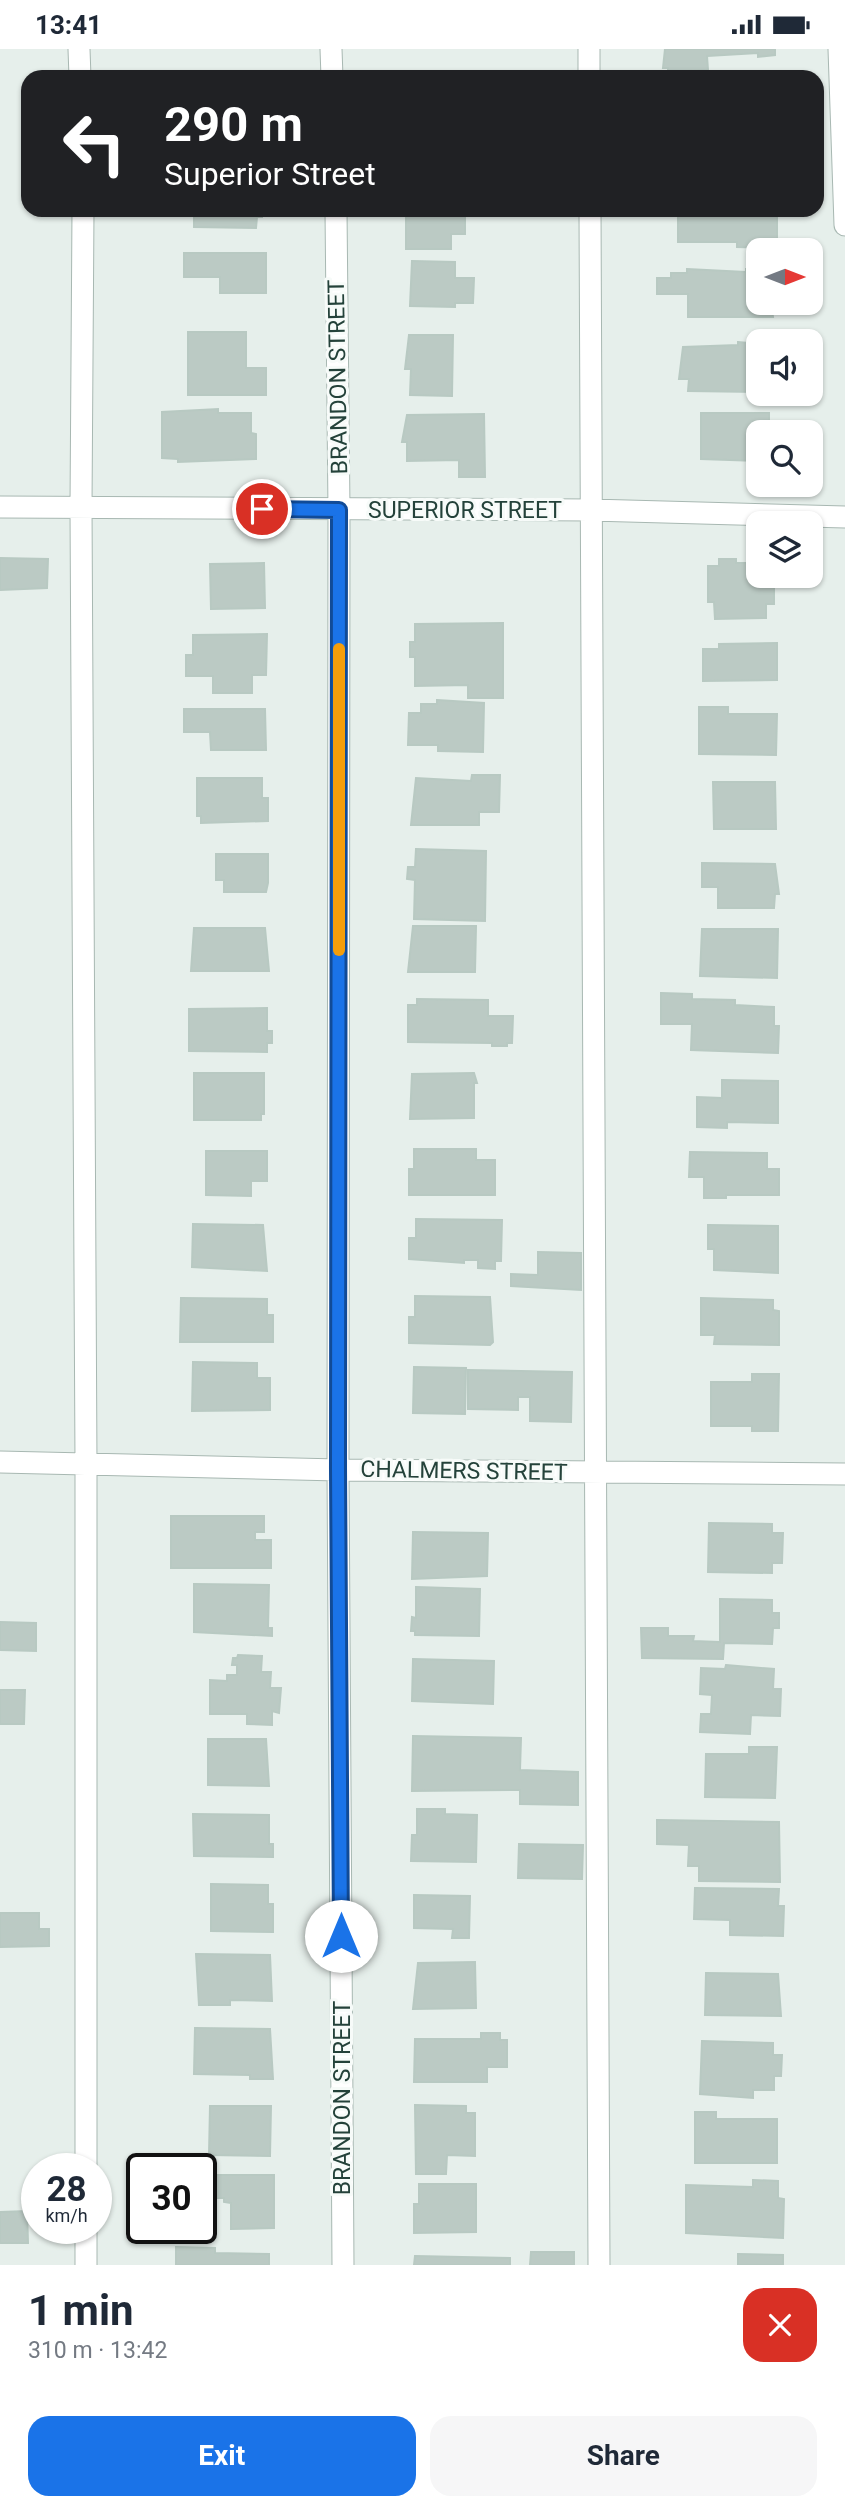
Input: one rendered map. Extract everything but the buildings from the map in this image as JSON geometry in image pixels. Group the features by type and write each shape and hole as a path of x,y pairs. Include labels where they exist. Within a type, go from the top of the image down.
{"street":[{"path":"79,49 80,70"},
{"path":"331,49 332,70"},
{"path":"589,49 589,70"},
{"path":"839,49 845,226"},
{"path":"83,217 81,507 86,2153"},
{"name":"BRANDON STREET","path":"336,217 339,510 338,1469 343,2265"},
{"path":"590,217 599,2265"},
{"name":"SUPERIOR STREET","path":"0,507 591,510 845,517"},
{"name":"CHALMERS STREET","path":"0,1462 596,1473 845,1473"},
{"path":"86,2244 86,2265"}],"slow traffic":[{"path":"339,649 339,950"}],"route":[{"path":"262,509 339,510 338,1469 341,1936"}]}
